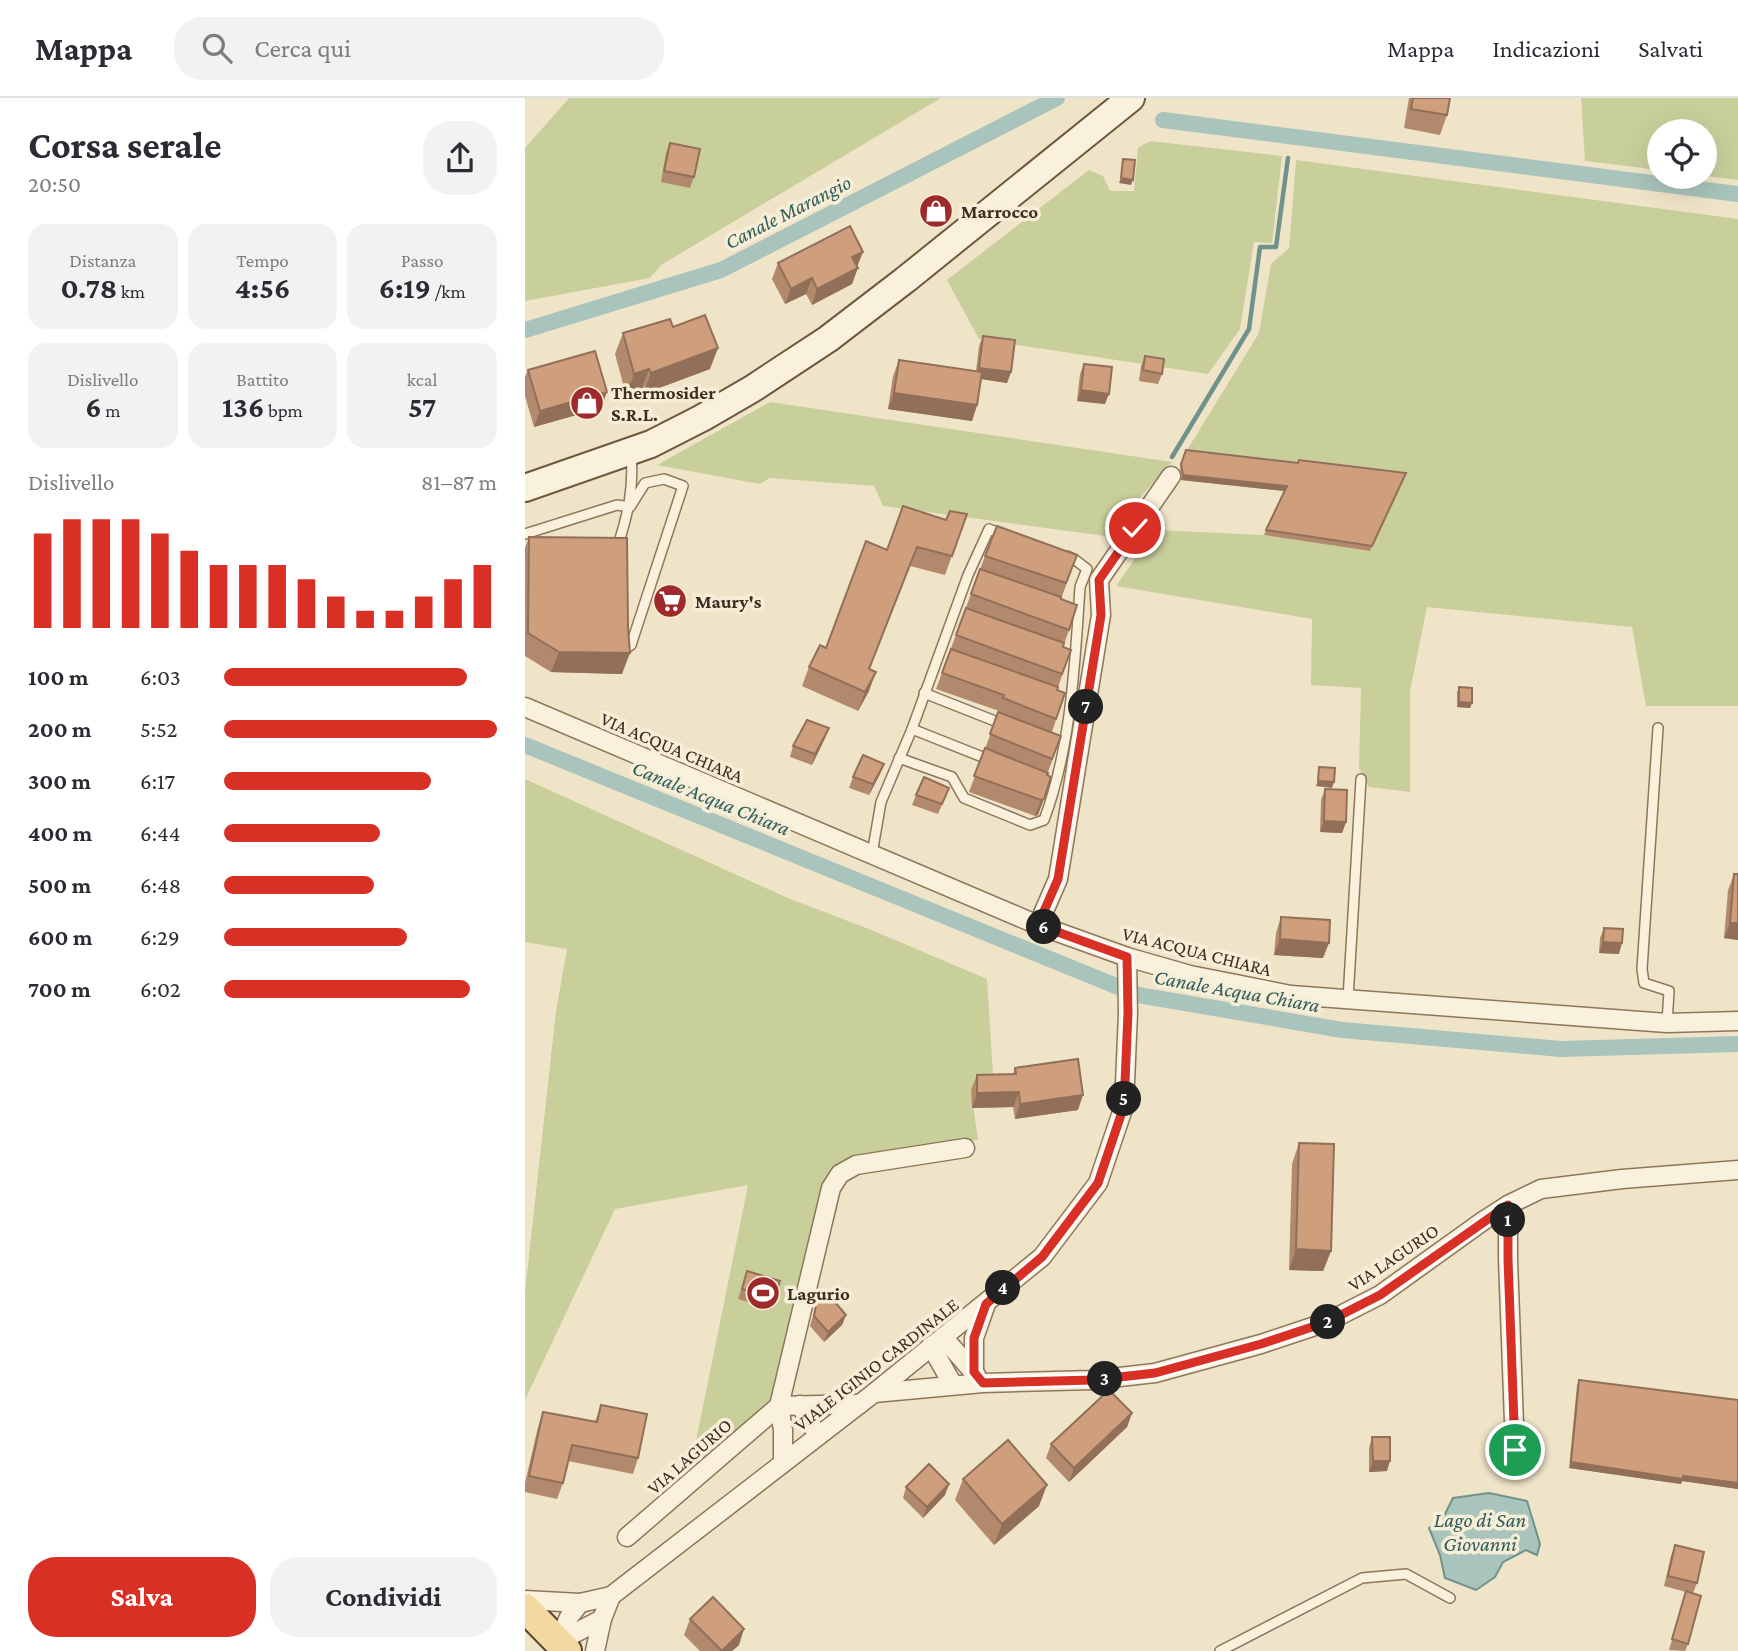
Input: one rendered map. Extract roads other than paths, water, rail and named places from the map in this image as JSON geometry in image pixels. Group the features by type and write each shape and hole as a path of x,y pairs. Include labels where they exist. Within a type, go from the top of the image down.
{"main road":[{"path":"525,488 651,444 752,389 828,339 905,280 1131,98"},
{"path":"525,1608 562,1646"}],"street":[{"path":"1038,925 1058,879 1101,615 1099,580 1171,476"},
{"name":"VIA ACQUA CHIARA","path":"525,707 1038,925 1127,966 1191,975 1291,995 1667,1023 1738,1021"},
{"name":"VIALE IGINIO CARDINALE","path":"611,1596 867,1398 1042,1257 1098,1183 1124,1106 1127,966"},
{"path":"783,1462 783,1430 779,1406 831,1188 840,1174 856,1165 965,1148"},
{"name":"VIA LAGURIO","path":"627,1537 779,1406 867,1398 953,1385 978,1378 1093,1380 1155,1373 1261,1344 1327,1322 1380,1295 1508,1205 1541,1189 1738,1170"},
{"path":"1508,1205 1515,1450"},
{"path":"978,1378 974,1338 986,1304"},
{"path":"937,1341 978,1378"},
{"path":"937,1341 953,1385"},
{"path":"800,1405 812,1440"},
{"path":"783,1430 812,1440"},
{"path":"525,1600 580,1603 611,1596"},
{"path":"594,1651 611,1596"},
{"path":"562,1646 569,1617 580,1603"},
{"path":"562,1646 602,1619"}],"lane":[{"path":"606,545 621,548 630,507 633,476 631,451"},
{"path":"627,622 627,648 631,645 683,486 664,479 645,483 630,507"},
{"path":"525,534 617,505 630,507"},
{"path":"871,854 881,802 912,729 968,575 989,529 1013,538"},
{"path":"899,758 953,777 964,798 1031,825 1044,820 1056,787 1071,702 1080,587 1087,569 1075,559 1062,555"},
{"path":"968,575 980,579"},
{"path":"1066,609 1079,613"},
{"path":"955,614 967,619"},
{"path":"1062,653 1074,657"},
{"path":"940,654 953,659"},
{"path":"924,693 1012,727"},
{"path":"1058,698 1071,702"},
{"path":"1658,728 1642,969 1644,983 1669,991 1667,1023"},
{"path":"912,729 996,763"},
{"path":"1050,742 1062,747"},
{"path":"1348,999 1361,779"},
{"path":"1045,782 1056,787"},
{"path":"1220,1651 1362,1578 1406,1574 1450,1598"}],"water":[{"name":"Lago di San Giovanni","path":"1489,1493 1527,1501 1540,1544 1537,1555 1526,1550 1503,1562 1495,1577 1476,1590 1445,1578 1440,1555 1429,1528 1444,1516 1453,1498"}],"waterway":[{"name":"Canale Marangio","path":"525,330 721,270 1057,98"},
{"path":"1163,120 1738,194"},
{"path":"1291,142 1292,136"},
{"path":"1172,457 1249,329 1260,247 1276,247 1288,158"},
{"name":"Canale Acqua Chiara","path":"525,745 1138,995 1342,1030 1561,1049 1738,1044"}],"place":[{"name":"Marrocco","path":"936,211"},
{"name":"Thermosider S.R.L.","path":"587,403"},
{"name":"Maury's","path":"670,601"},
{"name":"Lagurio","path":"763,1293"}]}
